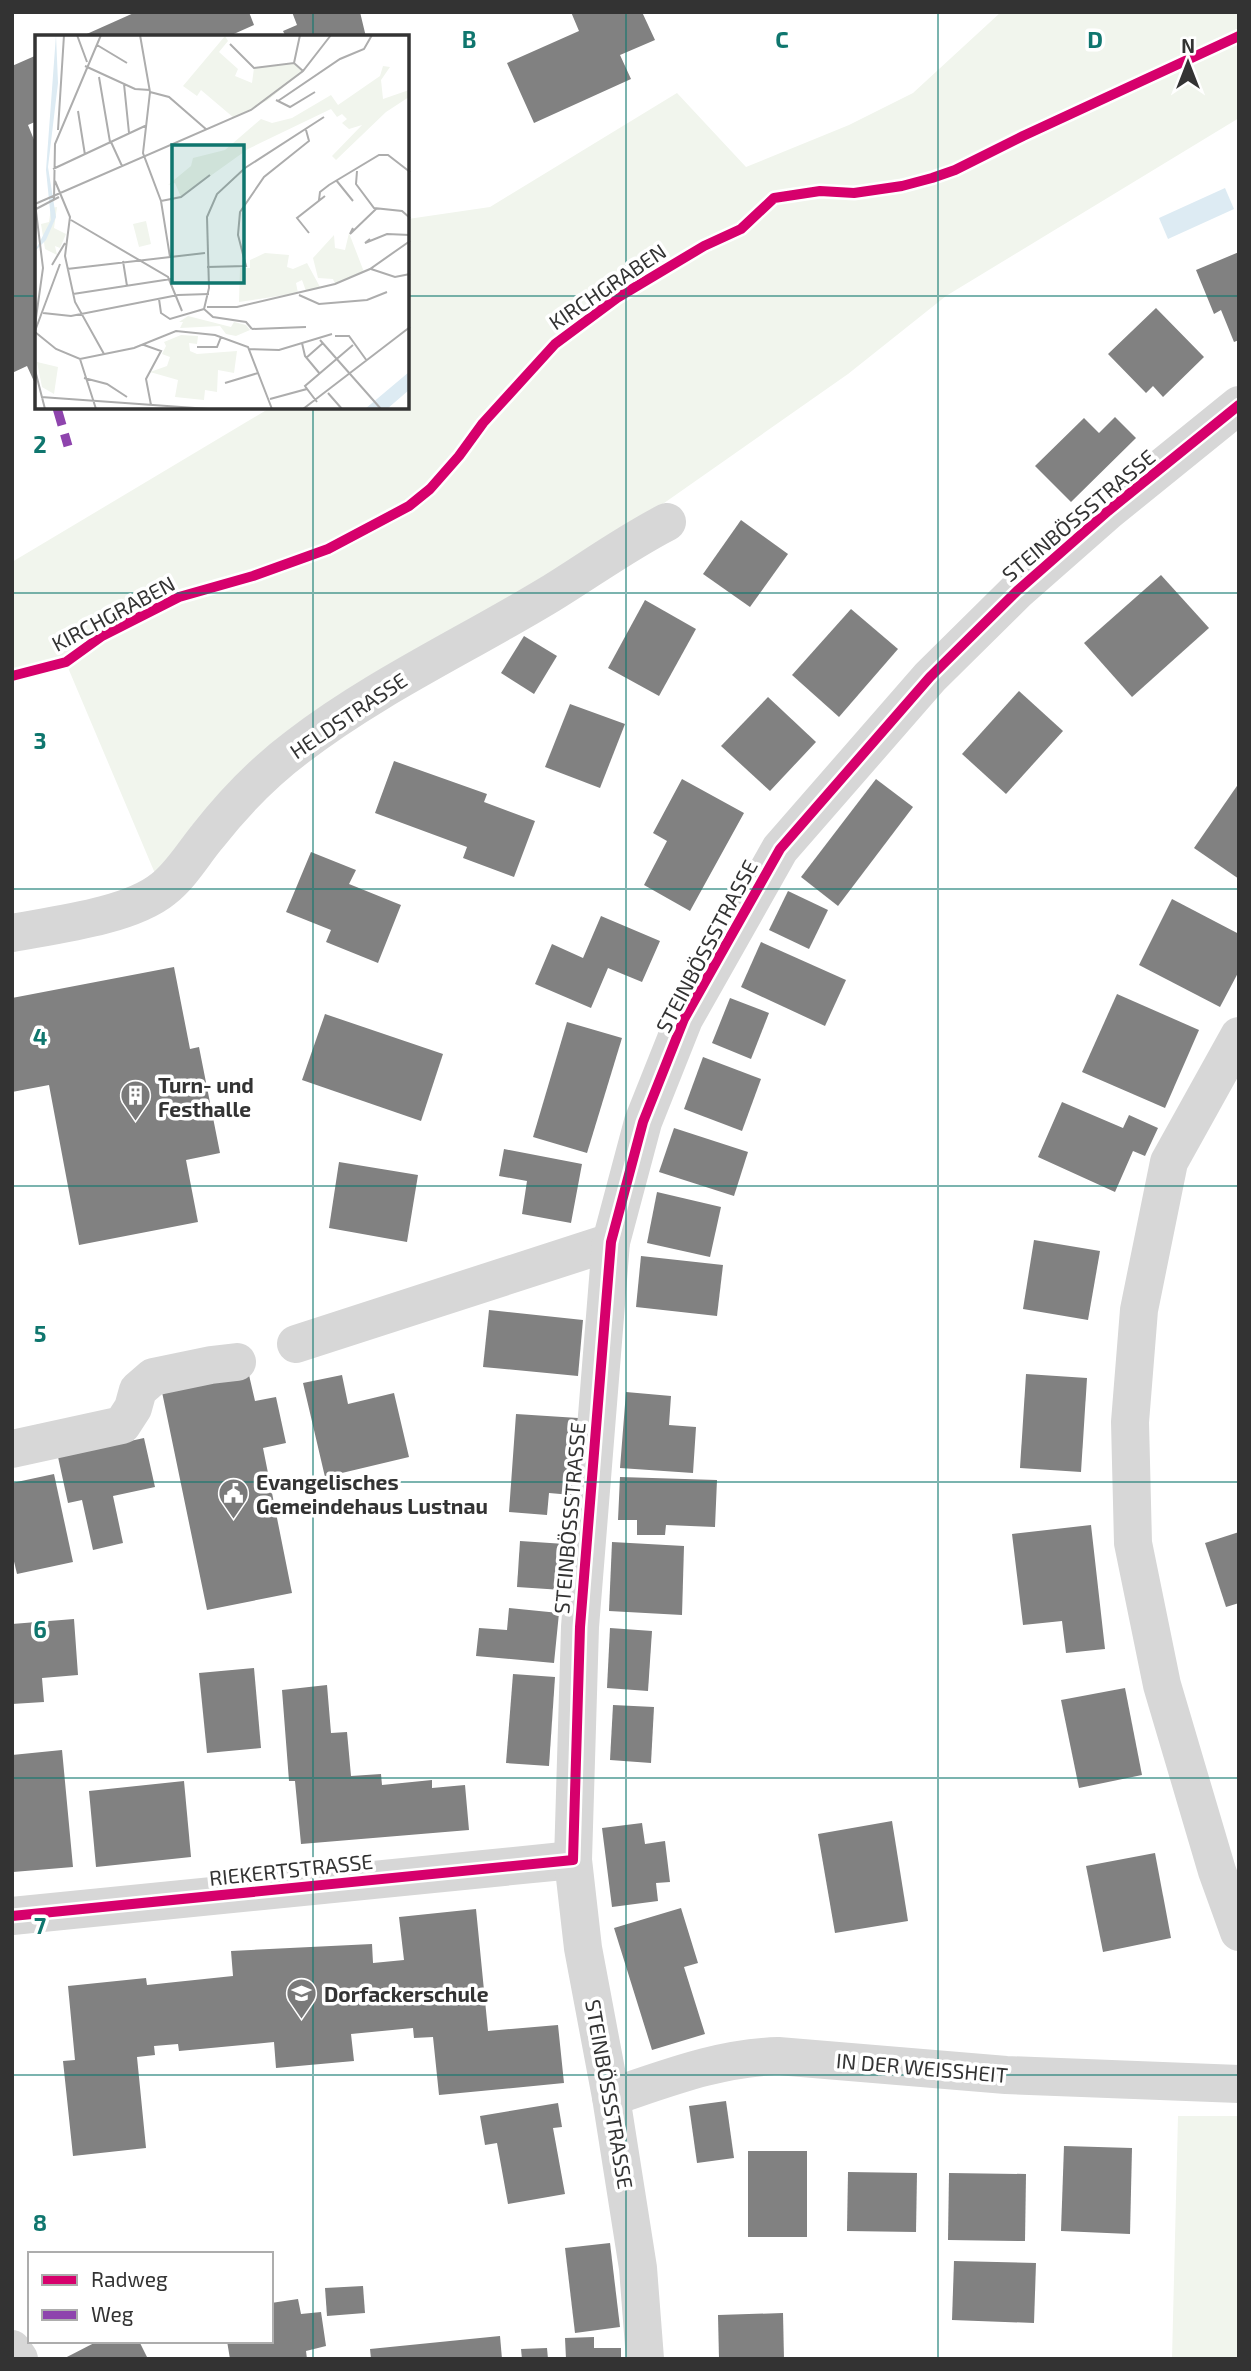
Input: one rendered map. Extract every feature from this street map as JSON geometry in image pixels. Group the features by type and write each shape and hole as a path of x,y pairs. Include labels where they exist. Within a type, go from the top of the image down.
{"street":[{"name":"STEINBÖSSSTRASSE","path":"645,2359 638,2268 611,2097 583,1948 573,1860 580,1627 611,1242 643,1122 684,1020 780,849 930,677 1017,591 1108,512 1239,405"},
{"name":"HELDSTRASSE","path":"12,933 118,912 162,890 187,865 207,836 236,803 295,748 362,702 550,594 637,537 667,522"},
{"path":"1239,1036 1169,1162 1139,1310 1130,1422 1133,1543 1162,1685 1217,1871 1239,1932"},
{"path":"296,1344 611,1242"},
{"path":"12,1449 122,1425 133,1408 138,1390 153,1377 237,1362"},
{"name":"RIEKERTSTRASSE","path":"12,1916 573,1860"},
{"name":"IN DER WEISSHEIT","path":"611,2097 709,2064 748,2057 778,2056 1006,2075 1239,2084"},
{"path":"12,2348 19,2359"}],"shaded area":[{"path":"1001,12 1239,12 1239,118 946,296 848,374 657,508 362,702 162,890 66,663 12,676 12,562 267,410 410,410 410,219 490,207 677,93 746,167 849,125 913,93"},
{"path":"1225,188 1234,209 1168,239 1159,218"},
{"path":"1178,2116 1239,2116 1239,2359 1172,2359"}],"building":[{"path":"136,12 249,12 254,25 232,35 84,35"},
{"path":"292,12 360,12 366,35 285,35 283,31 297,25"},
{"path":"571,12 642,12 655,40 620,55 631,79 534,123 507,63 579,31"},
{"path":"35,56 35,122 28,125 35,142 35,384 27,366 12,373 12,66"},
{"path":"1239,252 1239,340 1234,342 1221,310 1214,314 1196,270"},
{"path":"1156,308 1204,357 1163,397 1153,386 1146,393 1108,354"},
{"path":"1115,417 1136,438 1071,502 1035,466 1084,418 1099,433"},
{"path":"741,520 788,554 750,607 703,574"},
{"path":"1161,575 1209,628 1132,697 1084,643"},
{"path":"645,600 696,629 659,696 608,668"},
{"path":"851,609 898,649 839,717 792,675"},
{"path":"524,636 557,656 534,694 501,673"},
{"path":"1019,691 1063,731 1006,794 962,754"},
{"path":"768,697 816,742 770,791 721,746"},
{"path":"570,704 625,724 600,788 545,767"},
{"path":"394,761 487,794 484,802 535,821 514,877 463,858 467,847 375,813"},
{"path":"682,779 744,813 690,911 644,885 667,841 653,833"},
{"path":"876,779 913,807 838,906 801,877"},
{"path":"1239,783 1239,879 1194,848"},
{"path":"311,852 356,870 349,884 401,905 378,963 326,942 331,930 286,912"},
{"path":"788,891 828,910 809,949 769,930"},
{"path":"1172,899 1239,934 1239,971 1220,1007 1139,965"},
{"path":"601,916 660,941 642,982 608,968 591,1008 535,984 552,944 583,958"},
{"path":"761,942 846,980 825,1026 741,987"},
{"name":"Turn- und Festhalle","path":"174,967 190,1049 199,1047 220,1153 186,1160 198,1222 79,1245 49,1085 12,1092 12,998"},
{"path":"1117,994 1199,1030 1165,1108 1082,1072"},
{"path":"730,998 769,1013 751,1059 712,1043"},
{"path":"325,1014 443,1054 421,1121 302,1080"},
{"path":"567,1022 622,1038 587,1153 533,1137"},
{"path":"703,1057 761,1079 742,1131 684,1109"},
{"path":"1062,1102 1123,1128 1129,1115 1158,1128 1145,1156 1133,1151 1115,1192 1038,1157"},
{"path":"674,1128 748,1152 734,1196 659,1172"},
{"path":"504,1149 582,1164 571,1223 522,1214 527,1181 499,1176"},
{"path":"339,1162 418,1175 407,1242 329,1228"},
{"path":"657,1192 721,1207 710,1257 647,1243"},
{"path":"1034,1240 1100,1251 1088,1320 1023,1309"},
{"path":"641,1256 723,1265 717,1316 636,1307"},
{"path":"489,1310 583,1320 578,1376 483,1367"},
{"path":"1026,1374 1087,1378 1081,1472 1020,1468"},
{"name":"Evangelisches Gemeindehaus Lustnau","path":"249,1375 255,1401 276,1397 286,1443 263,1448 292,1593 207,1610 162,1392"},
{"path":"342,1375 348,1404 394,1393 409,1457 325,1477 303,1383"},
{"path":"626,1392 671,1396 669,1425 696,1427 693,1473 620,1468"},
{"path":"516,1414 578,1418 572,1495 549,1493 547,1515 509,1512"},
{"path":"144,1438 155,1487 113,1496 123,1543 93,1550 82,1500 68,1503 58,1457"},
{"path":"54,1474 73,1562 17,1574 12,1553 12,1483"},
{"path":"620,1477 717,1480 715,1527 666,1525 665,1535 637,1535 637,1520 618,1520"},
{"path":"1091,1525 1105,1649 1066,1653 1062,1621 1023,1625 1012,1534"},
{"path":"1239,1532 1239,1603 1226,1607 1205,1543"},
{"path":"520,1541 565,1544 562,1590 517,1587"},
{"path":"612,1542 684,1546 682,1615 609,1611"},
{"path":"509,1608 559,1613 554,1663 476,1656 479,1628 507,1630"},
{"path":"74,1619 78,1675 42,1678 44,1702 12,1704 12,1624"},
{"path":"610,1628 652,1631 648,1691 607,1688"},
{"path":"254,1668 261,1748 207,1753 199,1673"},
{"path":"513,1674 555,1677 549,1766 506,1763"},
{"path":"327,1685 331,1733 347,1732 351,1776 381,1774 382,1785 432,1780 432,1788 465,1785 469,1830 301,1844 295,1781 289,1781 282,1690"},
{"path":"1125,1688 1142,1775 1079,1788 1061,1700"},
{"path":"613,1705 654,1707 651,1763 610,1760"},
{"path":"62,1750 73,1867 13,1872 12,1755"},
{"path":"184,1781 191,1857 96,1867 89,1791"},
{"path":"892,1821 908,1921 835,1933 818,1834"},
{"path":"642,1823 645,1844 665,1841 670,1882 656,1883 658,1901 612,1907 602,1828"},
{"path":"1155,1853 1171,1938 1103,1952 1086,1866"},
{"path":"681,1908 698,1963 684,1967 705,2034 652,2050 614,1928"},
{"path":"476,1909 488,2031 558,2025 564,2083 439,2095 433,2037 414,2038 413,2028 351,2034 354,2061 276,2068 274,2042 179,2051 178,2044 154,2046 155,2055 137,2057 146,2148 73,2156 63,2061 75,2060 68,1986 146,1978 147,1985 233,1976 231,1951 372,1944 373,1963 404,1960 399,1917"},
{"path":"726,2101 734,2158 697,2163 689,2106"},
{"path":"558,2103 562,2127 553,2128 565,2194 508,2204 497,2143 485,2145 480,2116"},
{"path":"1064,2146 1132,2148 1130,2234 1061,2231"},
{"path":"748,2151 807,2151 807,2237 748,2237"},
{"path":"848,2172 917,2173 916,2232 847,2231"},
{"path":"949,2173 1026,2174 1025,2241 948,2240"},
{"path":"610,2243 620,2327 575,2333 565,2248"},
{"path":"954,2261 1036,2263 1034,2323 952,2320"},
{"path":"363,2286 365,2313 327,2316 325,2288"},
{"path":"298,2299 301,2314 321,2312 326,2346 306,2351 307,2359 230,2359 227,2343 273,2343 273,2303"},
{"path":"783,2313 784,2359 719,2359 718,2315"},
{"path":"500,2336 502,2359 371,2359 370,2349"},
{"path":"594,2337 594,2348 621,2348 621,2359 566,2359 565,2338"},
{"path":"94,2343 140,2343 148,2359 63,2359"},
{"path":"547,2348 548,2359 522,2359 521,2349"}],"marked path":[{"path":"58,410 68,446"}],"cycle path":[{"name":"KIRCHGRABEN","path":"12,676 66,662 102,636 179,597 253,576 328,549 409,506 430,489 483,423 555,344 617,298 704,246 741,229 774,198 820,191 854,193 902,186 955,170 1239,36"},
{"path":"12,1916 573,1860 580,1627 611,1242 643,1122 684,1019 780,849 930,677 1017,591 1108,511 1239,405"}],"place":[{"name":"Turn- und Festhalle","path":"135,1123"},
{"name":"Evangelisches Gemeindehaus Lustnau","path":"233,1520"},
{"name":"Dorfackerschule","path":"301,2020"}]}
